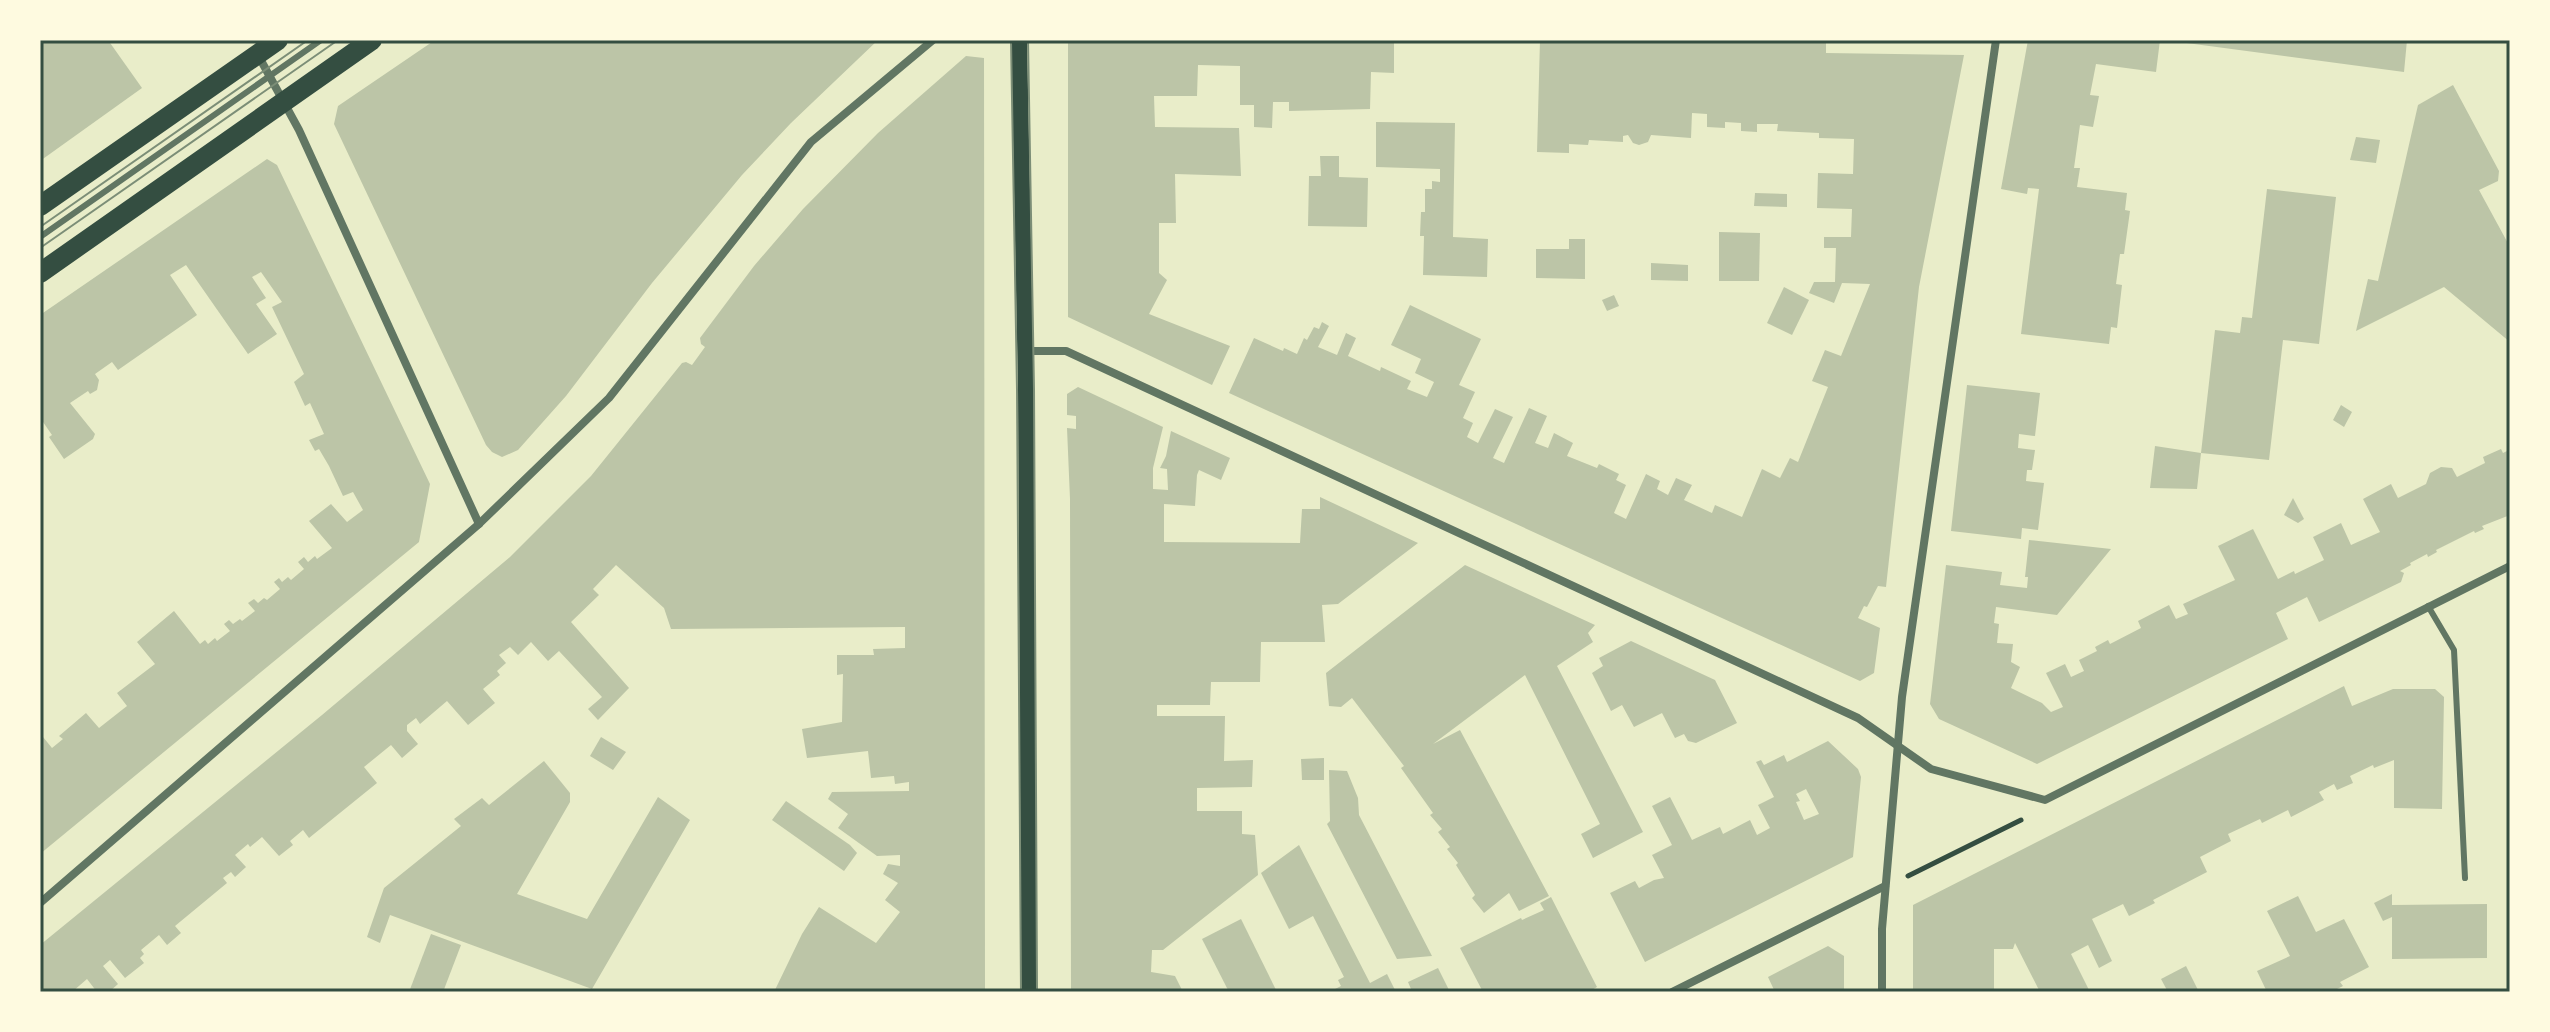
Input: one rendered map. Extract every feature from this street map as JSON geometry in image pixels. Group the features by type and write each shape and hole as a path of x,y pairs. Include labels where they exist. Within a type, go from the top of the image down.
{"main road":[{"path":"40,206 278,40"},
{"path":"40,273 372,40"},
{"path":"1019,40 1025,351 1029,992"}],"street":[{"path":"40,903 479,524 609,398 811,142 933,40"},
{"path":"1882,992 1885,886 1902,697 1996,40"},
{"path":"257,54 285,102 479,524"},
{"path":"1025,351 1066,351 1858,718 1931,769 2045,800 2510,566"},
{"path":"1672,992 1885,886"}],"lane":[{"path":"40,237 321,40"},
{"path":"2428,606 2454,650 2465,878"}],"path":[{"path":"1885,886 2027,817 2045,800"}],"building":[{"path":"40,40 108,40 142,88 40,161"},
{"path":"435,40 878,40 742,175 652,283 566,396 518,450 502,457 486,445 334,124 338,106"},
{"path":"1068,40 1394,40 1394,73 1371,72 1370,109 1289,111 1289,102 1273,102 1272,128 1254,127 1254,105 1240,105 1240,66 1198,65 1197,96 1154,96 1155,127 1239,128 1241,176 1175,174 1176,223 1159,223 1159,273 1167,280 1149,314 1230,346 1212,385 1068,317"},
{"path":"1540,40 1826,42 1826,53 1964,55 1919,287 1886,587 1878,586 1858,618 1880,628 1874,673 1860,681 1229,393 1254,338 1297,354 1304,338 1307,340 1314,327 1319,329 1322,322 1329,326 1318,347 1337,355 1346,333 1356,338 1348,356 1411,381 1407,389 1427,397 1434,382 1415,373 1421,359 1391,345 1410,305 1481,339 1459,385 1475,392 1463,418 1473,423 1467,437 1478,443 1495,409 1513,417 1493,458 1504,463 1529,408 1547,416 1535,443 1548,448 1554,433 1573,443 1567,456 1597,468 1599,464 1619,474 1616,480 1626,485 1614,513 1626,519 1646,474 1660,481 1657,489 1668,495 1676,478 1692,485 1684,500 1712,513 1715,505 1742,517 1762,469 1780,478 1790,458 1798,462 1828,387 1812,381 1825,350 1841,356 1870,284 1842,283 1834,303 1809,293 1814,282 1835,282 1836,248 1824,248 1824,237 1851,237 1852,209 1817,208 1818,173 1853,174 1854,139 1819,138 1819,133 1777,131 1778,124 1757,124 1757,132 1741,131 1741,123 1725,122 1725,128 1707,127 1707,114 1692,113 1691,138 1651,135 1648,142 1639,145 1633,143 1628,135 1623,136 1623,142 1589,140 1588,145 1569,144 1569,153 1537,152"},
{"path":"2028,40 2160,40 2156,72 2096,64 2090,95 2099,96 2093,127 2080,125 2074,168 2080,168 2077,187 2127,193 2125,210 2130,211 2116,284 2122,285 2117,328 2111,327 2109,344 2021,334 2039,189 2028,188 2027,194 2001,189"},
{"path":"2164,40 2407,40 2404,72"},
{"path":"966,56 984,58 985,992 774,992 819,907 876,943 900,912 885,900 898,883 883,874 888,864 900,866 900,855 877,856 838,828 848,814 828,799 832,792 909,791 909,782 895,784 894,776 871,778 868,751 807,758 802,729 842,722 843,674 837,675 837,655 874,655 873,649 905,648 905,627 671,629 664,608 616,565 593,589 599,595 571,622 629,688 598,720 588,709 602,697 559,651 548,661 531,642 518,655 510,647 499,655 506,663 497,671 500,675 483,689 495,703 468,725 447,701 420,724 416,718 407,725 407,731 418,744 402,758 391,745 364,767 377,783 309,838 303,830 290,841 293,845 279,856 262,837 250,847 248,844 235,855 246,867 235,877 231,872 223,878 227,883 175,926 181,933 167,945 159,935 141,950 144,954 140,958 144,963 125,978 110,960 103,966 118,984 109,992 97,992 87,979 72,992 40,992 40,945 510,557 591,476 682,363 692,365 705,347 700,338 754,266 803,209 878,133"},
{"path":"2453,85 2499,171 2498,181 2479,190 2510,247 2510,342 2444,287 2356,331 2368,279 2378,281 2418,105"},
{"path":"1376,122 1455,123 1453,237 1488,239 1487,277 1423,275 1421,212 1425,212 1425,189 1432,189 1432,181 1440,182 1440,169 1376,167"},
{"path":"2356,137 2380,140 2376,163 2350,160"},
{"path":"1320,156 1339,156 1339,177 1368,178 1367,227 1308,226 1309,176 1321,176"},
{"path":"267,159 277,165 430,484 419,542 40,854 40,739 43,737 52,748 63,739 59,736 86,713 99,728 127,706 117,693 155,664 137,642 174,611 200,644 205,640 208,644 215,638 217,641 230,631 224,624 229,620 233,624 240,619 242,621 255,611 248,603 254,599 258,603 264,598 267,600 280,589 274,582 279,578 282,582 288,577 291,580 304,569 298,562 304,557 308,562 332,548 309,521 331,504 347,522 363,510 353,492 343,496 319,449 315,451 309,440 324,434 310,403 305,406 294,382 304,374 272,307 282,302 261,272 252,277 266,298 256,304 277,334 248,354 186,265 170,275 197,315 118,370 112,362 95,374 99,380 97,390 90,394 88,391 70,403 95,434 93,439 64,459 49,437 52,435 43,422 40,424 40,315"},
{"path":"2267,189 2336,197 2319,344 2283,340 2269,460 2201,453 2215,330 2240,333 2242,317 2252,318"},
{"path":"1755,193 1787,194 1787,207 1754,206"},
{"path":"1719,232 1760,233 1759,281 1719,281"},
{"path":"1569,239 1585,239 1585,279 1536,278 1536,249 1569,249"},
{"path":"1651,263 1688,265 1688,281 1651,280"},
{"path":"1784,287 1809,300 1792,335 1767,323"},
{"path":"1614,295 1619,306 1607,311 1602,300"},
{"path":"1967,385 2040,393 2035,436 2019,434 2018,448 2035,450 2032,470 2027,470 2026,481 2044,483 2038,530 2022,528 2021,539 1951,531"},
{"path":"1078,387 1163,427 1153,468 1153,489 1168,490 1167,469 1160,468 1171,431 1230,458 1221,480 1199,470 1195,506 1164,504 1164,542 1300,543 1302,509 1320,509 1320,497 1418,543 1338,604 1322,605 1325,642 1261,642 1260,682 1211,682 1210,705 1157,705 1157,716 1225,716 1224,761 1253,760 1252,787 1197,788 1197,811 1242,811 1242,834 1255,835 1258,875 1163,950 1152,950 1151,972 1175,976 1183,992 1071,992 1070,499 1067,428 1076,429 1076,416 1067,415 1067,394"},
{"path":"2341,405 2352,412 2344,427 2333,420"},
{"path":"2155,446 2201,453 2197,489 2150,488"},
{"path":"2501,449 2503,453 2507,451 2510,457 2510,515 2410,563 2400,571 2404,573 2401,582 2319,622 2307,597 2276,613 2288,639 2037,764 1939,719 1930,704 1946,565 2002,572 2000,585 2027,588 2028,577 2025,577 2029,540 2111,549 2057,615 1996,607 1994,623 1999,624 1997,643 2013,644 2011,662 2020,667 2011,688 2042,703 2051,712 2063,707 2046,673 2065,664 2071,677 2084,671 2079,660 2097,651 2095,647 2108,640 2110,644 2141,628 2138,621 2169,605 2176,619 2188,614 2183,604 2235,580 2218,546 2253,529 2278,579 2294,571 2295,574 2324,560 2313,537 2341,523 2351,545 2380,532 2363,499 2391,484 2398,498 2426,484 2430,473 2441,467 2452,468 2457,477 2485,463 2483,457"},
{"path":"2293,498 2304,519 2298,523 2284,515"},
{"path":"1465,565 1595,625 1588,633 1593,642 1557,666 1643,832 1593,858 1581,834 1600,824 1525,675 1433,744 1460,730 1549,896 1519,911 1509,893 1484,913 1472,898 1475,895 1447,849 1450,847 1438,832 1442,829 1430,815 1433,813 1401,768 1404,766 1352,698 1341,707 1329,706 1326,673"},
{"path":"1631,641 1715,680 1737,723 1696,743 1688,741 1684,734 1675,738 1662,713 1634,727 1622,705 1611,711 1592,673 1603,666 1599,658"},
{"path":"2344,686 2352,706 2393,689 2435,689 2444,697 2442,809 2394,808 2394,760 2374,768 2373,765 2350,776 2353,783 2337,790 2334,784 2319,792 2324,800 2291,817 2288,810 2262,823 2260,819 2228,834 2231,841 2200,857 2207,872 2153,900 2155,903 2129,916 2123,904 2092,919 2112,961 2099,968 2088,945 2071,954 2090,992 2040,992 2015,943 2013,949 1994,949 1994,991 1913,992 1913,905"},
{"path":"601,737 626,752 613,770 590,756"},
{"path":"1828,741 1858,769 1861,777 1853,857 1645,962 1610,893 1635,881 1639,888 1664,878 1652,855 1672,845 1652,806 1670,797 1692,840 1720,827 1723,834 1750,820 1757,835 1770,828 1758,805 1774,797 1756,762 1761,760 1764,765 1784,755 1787,762","holes":["1806,789 1819,814 1804,820 1796,794"]},
{"path":"1324,758 1324,780 1302,780 1301,759"},
{"path":"544,761 570,793 570,802 517,894 587,919 658,797 690,820 592,989 390,915 380,943 367,937 384,888 461,826 454,819 482,798 489,805"},
{"path":"1329,770 1347,771 1358,798 1359,815 1432,956 1397,959 1327,824 1330,821"},
{"path":"786,801 857,853 844,871 772,820"},
{"path":"1299,845 1370,983 1387,974 1396,992 1329,992 1341,986 1338,980 1344,977 1313,916 1289,929 1261,873"},
{"path":"2392,894 2392,905 2487,904 2487,958 2392,959 2392,917 2383,921 2374,903"},
{"path":"2298,896 2316,932 2344,919 2369,967 2340,982 2343,986 2331,992 2267,992 2257,971 2290,956 2267,911"},
{"path":"1551,897 1597,987 1588,992 1483,992 1460,948 1544,910 1540,903"},
{"path":"1241,919 1277,992 1229,992 1202,939"},
{"path":"431,934 461,945 443,992 409,992"},
{"path":"1828,946 1844,956 1844,992 1775,992 1768,977"},
{"path":"2186,966 2199,992 2168,992 2161,979"},
{"path":"1438,968 1450,992 1405,992 1411,989 1408,982"}],"tram line":[{"path":"40,227 308,40"},
{"path":"40,248 338,40"},
{"path":"1011,40 1021,992"},
{"path":"1028,40 1034,389 1037,992"}]}
